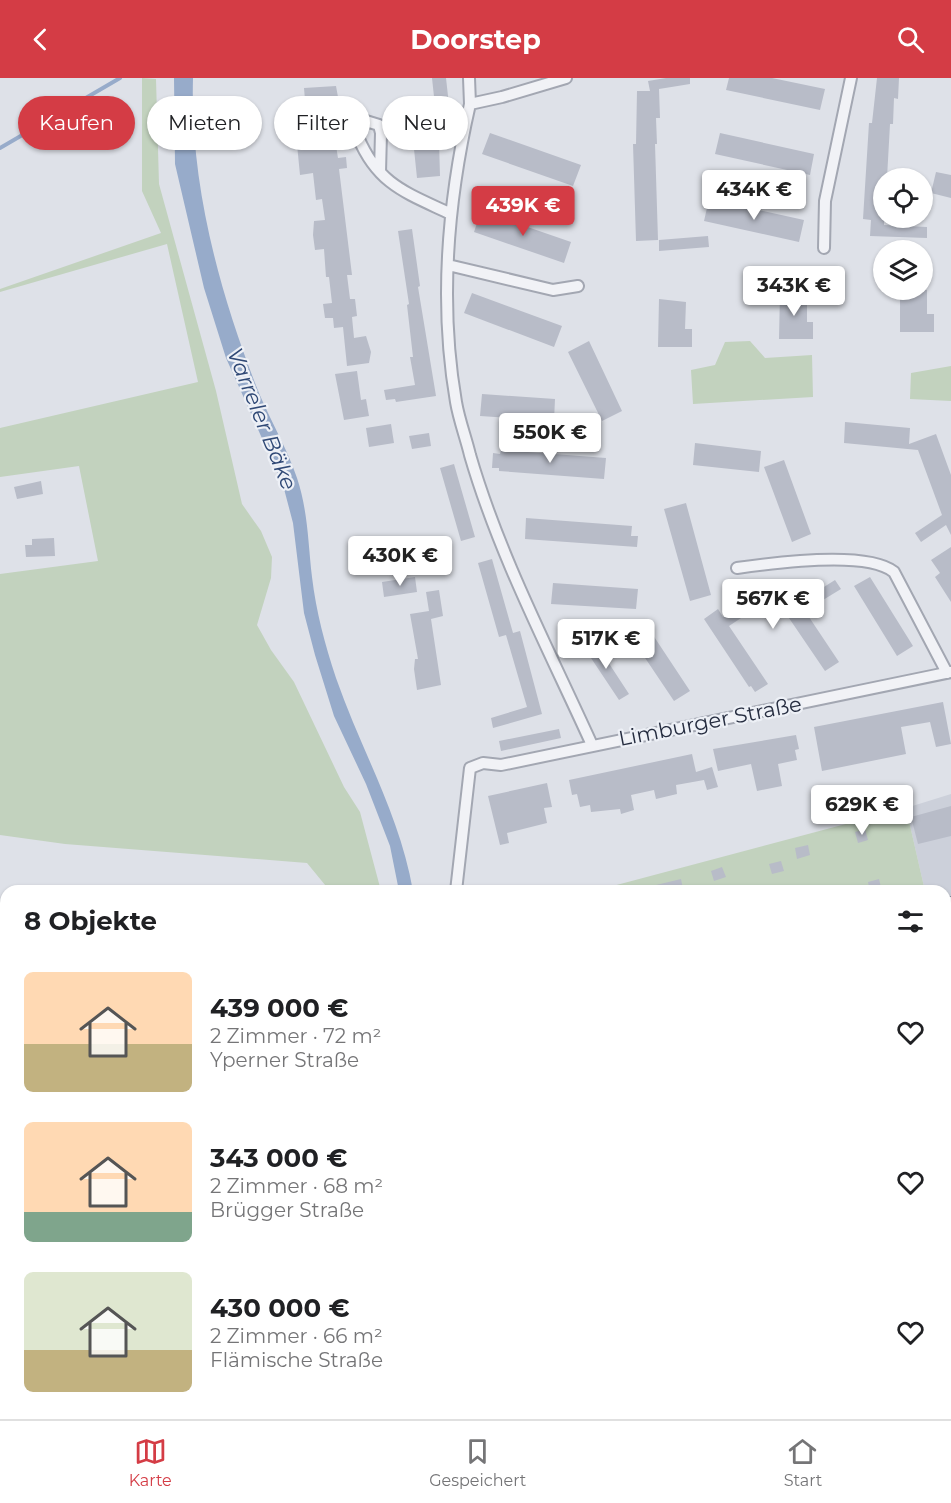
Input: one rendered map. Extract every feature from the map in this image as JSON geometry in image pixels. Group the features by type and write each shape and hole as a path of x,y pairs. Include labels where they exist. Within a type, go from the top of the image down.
{"street":[{"path":"469,78 470,104 460,147 451,214 448,265 450,361 456,404 483,500 591,745"},
{"path":"470,104 566,78"},
{"path":"824,248 825,201 851,78"},
{"path":"380,172 401,190 451,214"},
{"path":"448,265 553,290 578,286"},
{"path":"737,568 789,560 850,561 886,566 894,572 949,673"},
{"name":"Limburger Straße","path":"457,885 470,768 483,763 501,765 949,673"}],"shaded area":[{"path":"951,794 951,885 924,885 906,808"}],"green space":[{"path":"142,78 156,79 156,96 147,96 147,150 158,150 159,184 216,391 242,504 261,531 272,557 271,578 257,625 271,650 294,682 344,787 360,812 379,885 325,885 307,863 65,844 0,835 0,574 98,561 79,466 0,477 0,428 198,382 167,244 0,292 0,289 161,233 142,191"},
{"path":"750,341 765,358 812,355 813,397 693,404 691,370 715,365 725,342"},
{"path":"951,366 951,401 910,399 911,373"},
{"path":"906,808 924,885 617,885"}],"water":[{"path":"174,78 193,78 193,96 174,96"},
{"name":"Varreler Bäke","path":"175,150 196,150 209,234 229,309 255,383 301,490 306,515 312,577 325,641 346,705 390,809 412,885 398,885 390,846 366,784 334,716 304,613 293,523 283,485 226,358 204,288 175,164"}],"building":[{"path":"432,78 446,78 448,96 434,96"},
{"path":"690,78 690,84 659,89 660,118 656,118 657,144 655,144 658,240 636,241 633,144 636,144 637,91 650,91 648,81"},
{"path":"729,78 772,78 825,89 820,110 726,90"},
{"path":"877,78 899,78 898,99 894,98 893,124 890,124 888,168 873,168 873,228 927,228 927,238 870,236 871,220 863,219 869,123 872,123"},
{"path":"336,86 338,96 305,96 304,88"},
{"path":"490,133 581,165 573,186 482,154"},
{"path":"720,133 814,154 810,175 715,154"},
{"path":"298,150 337,150 338,158 346,157 347,168 339,169 352,275 347,275 350,299 355,299 357,316 352,317 354,338 366,336 371,352 369,363 347,366 343,327 334,328 333,318 325,318 323,304 332,303 329,277 326,277 324,249 315,250 313,235 314,221 325,220 322,199 316,200 313,173 300,175"},
{"path":"414,150 439,150 440,176 417,178"},
{"path":"936,172 951,175 951,198 933,194"},
{"path":"709,199 804,220 799,242 704,221"},
{"path":"481,211 571,242 564,263 474,232"},
{"path":"412,229 420,286 418,287 436,396 396,402 395,399 386,400 384,390 415,385 410,357 413,357 407,305 409,304 398,231"},
{"path":"708,236 709,247 659,251 659,240"},
{"path":"780,292 807,295 807,322 813,322 813,339 779,339"},
{"path":"472,293 562,326 554,347 464,313"},
{"path":"659,299 686,302 685,329 692,329 692,347 658,347"},
{"path":"900,300 927,300 927,314 934,314 934,332 900,332"},
{"path":"589,341 622,411 602,421 568,352"},
{"path":"357,371 361,400 366,399 369,416 344,420 335,374"},
{"path":"482,394 555,399 554,421 480,416"},
{"path":"845,422 910,428 909,444 936,434 951,475 951,535 946,525 921,542 915,533 942,515 918,450 844,443"},
{"path":"391,424 394,443 369,447 366,428"},
{"path":"429,433 431,446 412,449 409,436"},
{"path":"695,443 761,451 759,472 693,465"},
{"path":"501,450 606,458 604,479 499,471 499,468 492,468 493,453 500,454"},
{"path":"784,460 811,534 792,542 764,467"},
{"path":"454,464 475,537 461,541 440,468"},
{"path":"41,481 43,494 17,499 14,487"},
{"path":"686,503 711,595 690,601 664,509"},
{"path":"526,518 632,526 631,536 638,536 637,547 525,539"},
{"path":"54,538 55,556 26,557 25,545 32,545 32,539"},
{"path":"951,547 951,602 935,577 940,573 931,560"},
{"path":"492,559 513,633 520,631 542,714 493,728 491,718 527,707 506,635 499,637 478,563"},
{"path":"415,577 417,592 384,597 382,582"},
{"path":"870,577 913,646 897,656 854,586"},
{"path":"835,580 841,589 805,611 839,662 825,671 774,596 729,626 768,684 755,692 751,686 749,687 704,619 718,609 723,617 770,586 773,591 784,584 800,602"},
{"path":"553,583 638,589 636,609 551,604"},
{"path":"439,590 443,616 431,619 441,685 417,690 414,669 415,659 418,659 410,614 429,611 426,592"},
{"path":"645,623 690,691 674,701 629,634"},
{"path":"593,639 629,694 619,700 583,646"},
{"path":"943,702 951,744 936,747 930,722 901,727 906,754 822,771 814,727"},
{"path":"559,729 561,738 501,751 499,741"},
{"path":"796,735 799,749 795,750 797,760 778,764 782,786 757,791 751,764 718,771 713,749"},
{"path":"692,754 696,772 712,767 718,787 707,790 704,780 676,785 677,794 656,799 654,790 631,795 634,810 621,814 620,809 591,812 590,805 580,807 577,794 572,795 569,780"},
{"path":"547,783 552,807 544,808 547,823 507,833 509,843 500,845 488,796"},
{"path":"951,806 951,836 918,844 911,817"},
{"path":"865,829 868,840 858,843 855,832"},
{"path":"808,845 810,855 797,859 795,848"},
{"path":"781,861 784,871 772,874 769,864"},
{"path":"722,867 726,877 714,881 711,871"},
{"path":"681,879 682,885 656,885"},
{"path":"879,879 880,885 869,885 868,882"}],"waterway":[{"path":"0,148 120,78"}]}
